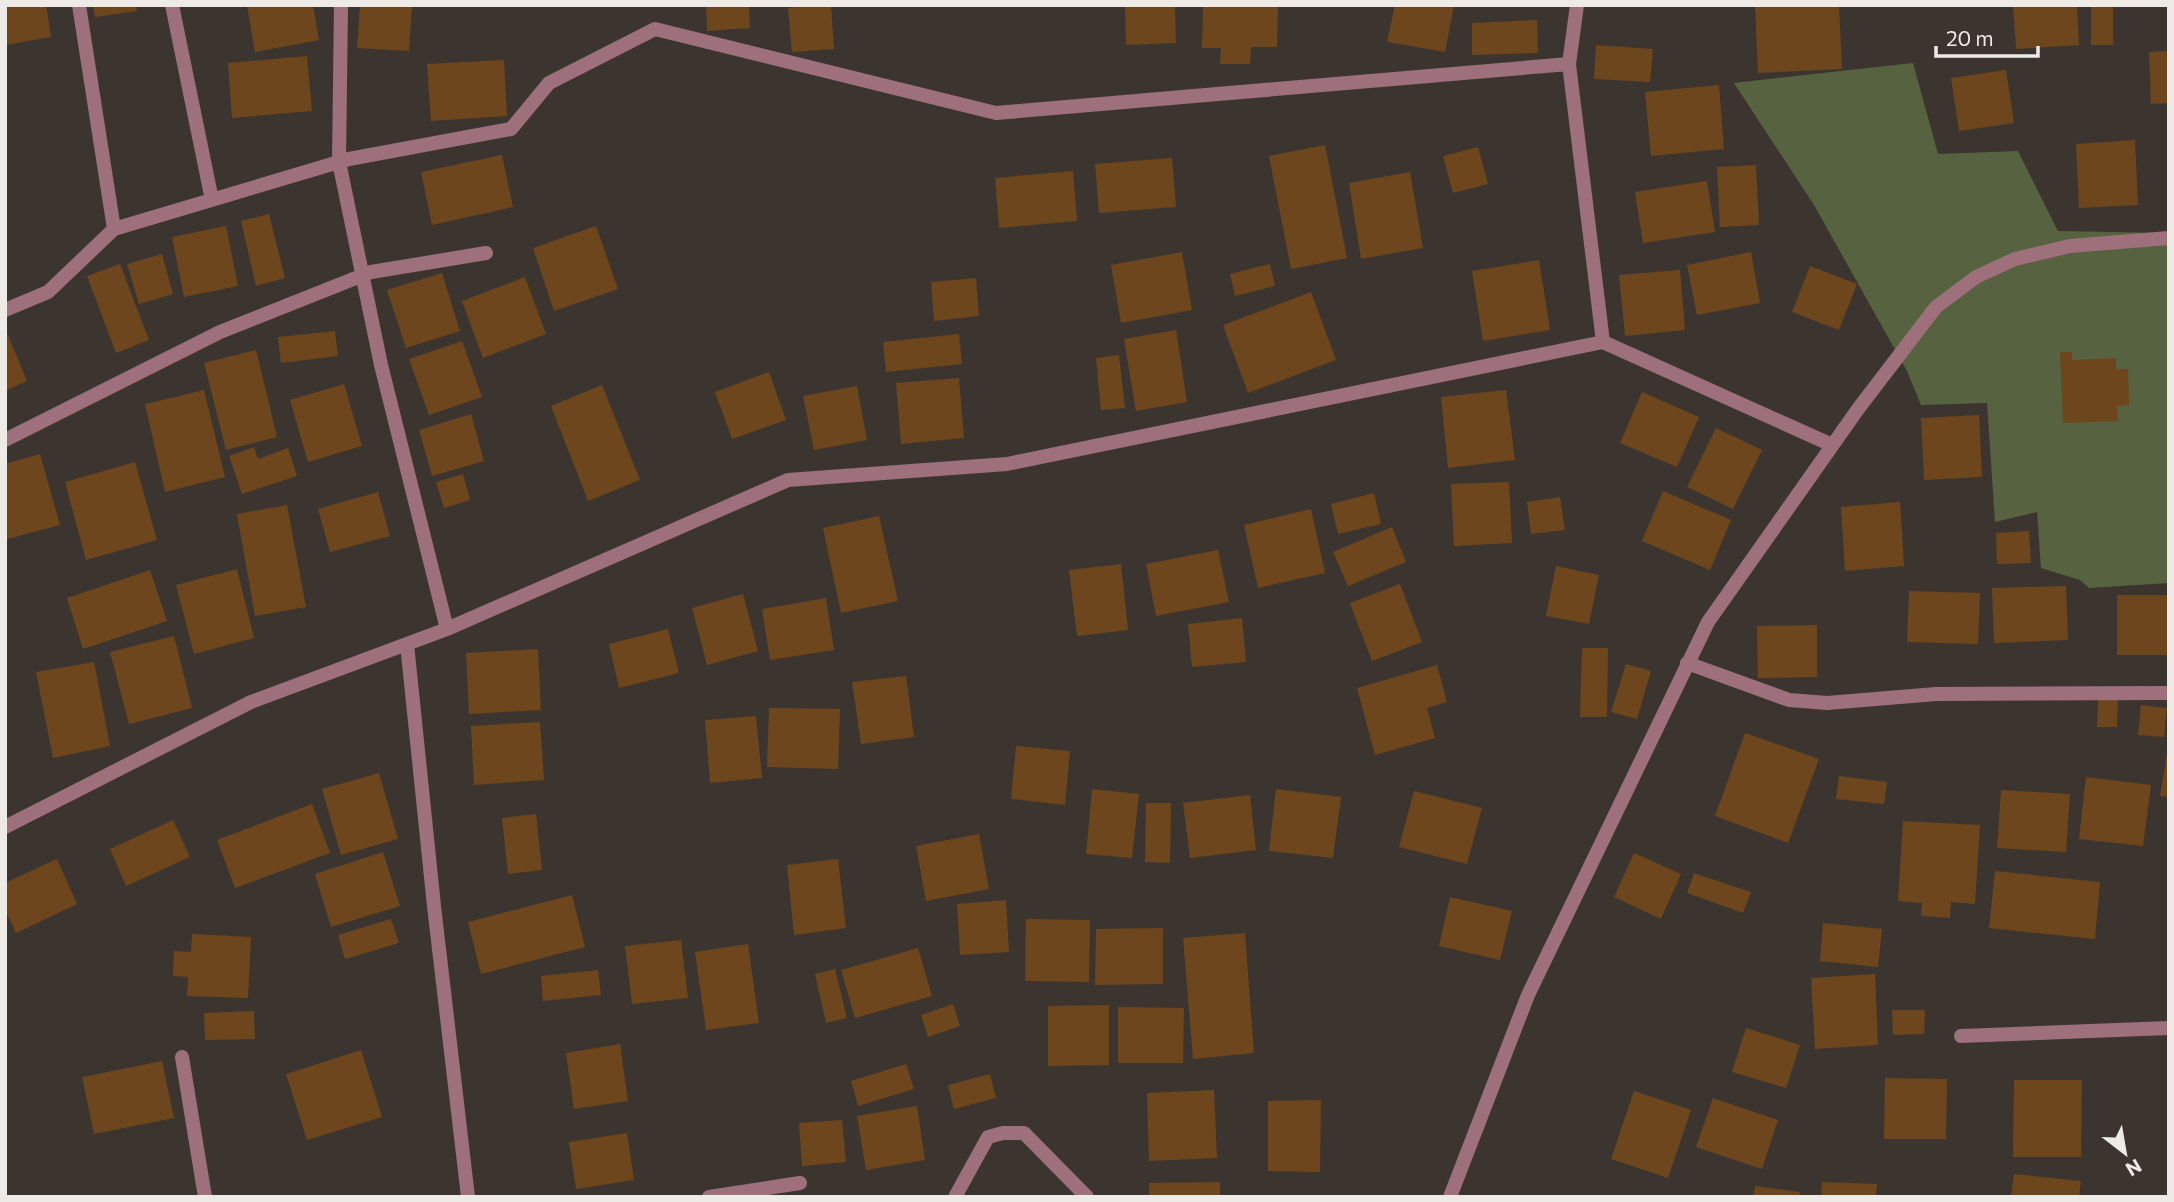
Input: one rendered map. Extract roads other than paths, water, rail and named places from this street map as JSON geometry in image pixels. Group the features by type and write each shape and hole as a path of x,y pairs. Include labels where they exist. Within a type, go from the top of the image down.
{"street":[{"path":"79,5 114,229"},
{"path":"172,5 212,200"},
{"path":"341,5 339,162 381,365 447,629"},
{"path":"1577,5 1569,64 1603,342"},
{"path":"5,310 48,292 114,229 339,162 511,129 549,83 654,29 996,113 1569,64"},
{"path":"1450,1197 1528,995 1708,622 1832,446 1936,307 1976,276 2015,259 2070,246 2169,238"},
{"path":"5,440 220,332 372,272 485,253"},
{"path":"5,827 251,702 447,629 788,480 1007,464 1603,342 1832,446"},
{"path":"407,644 468,1197"},
{"path":"1688,663 1789,700 1827,703 1936,694 2169,693"},
{"path":"1961,1036 2169,1028"},
{"path":"182,1057 205,1197"},
{"path":"955,1197 988,1137 1003,1133 1024,1133 1087,1197"},
{"path":"709,1197 800,1183"}]}
